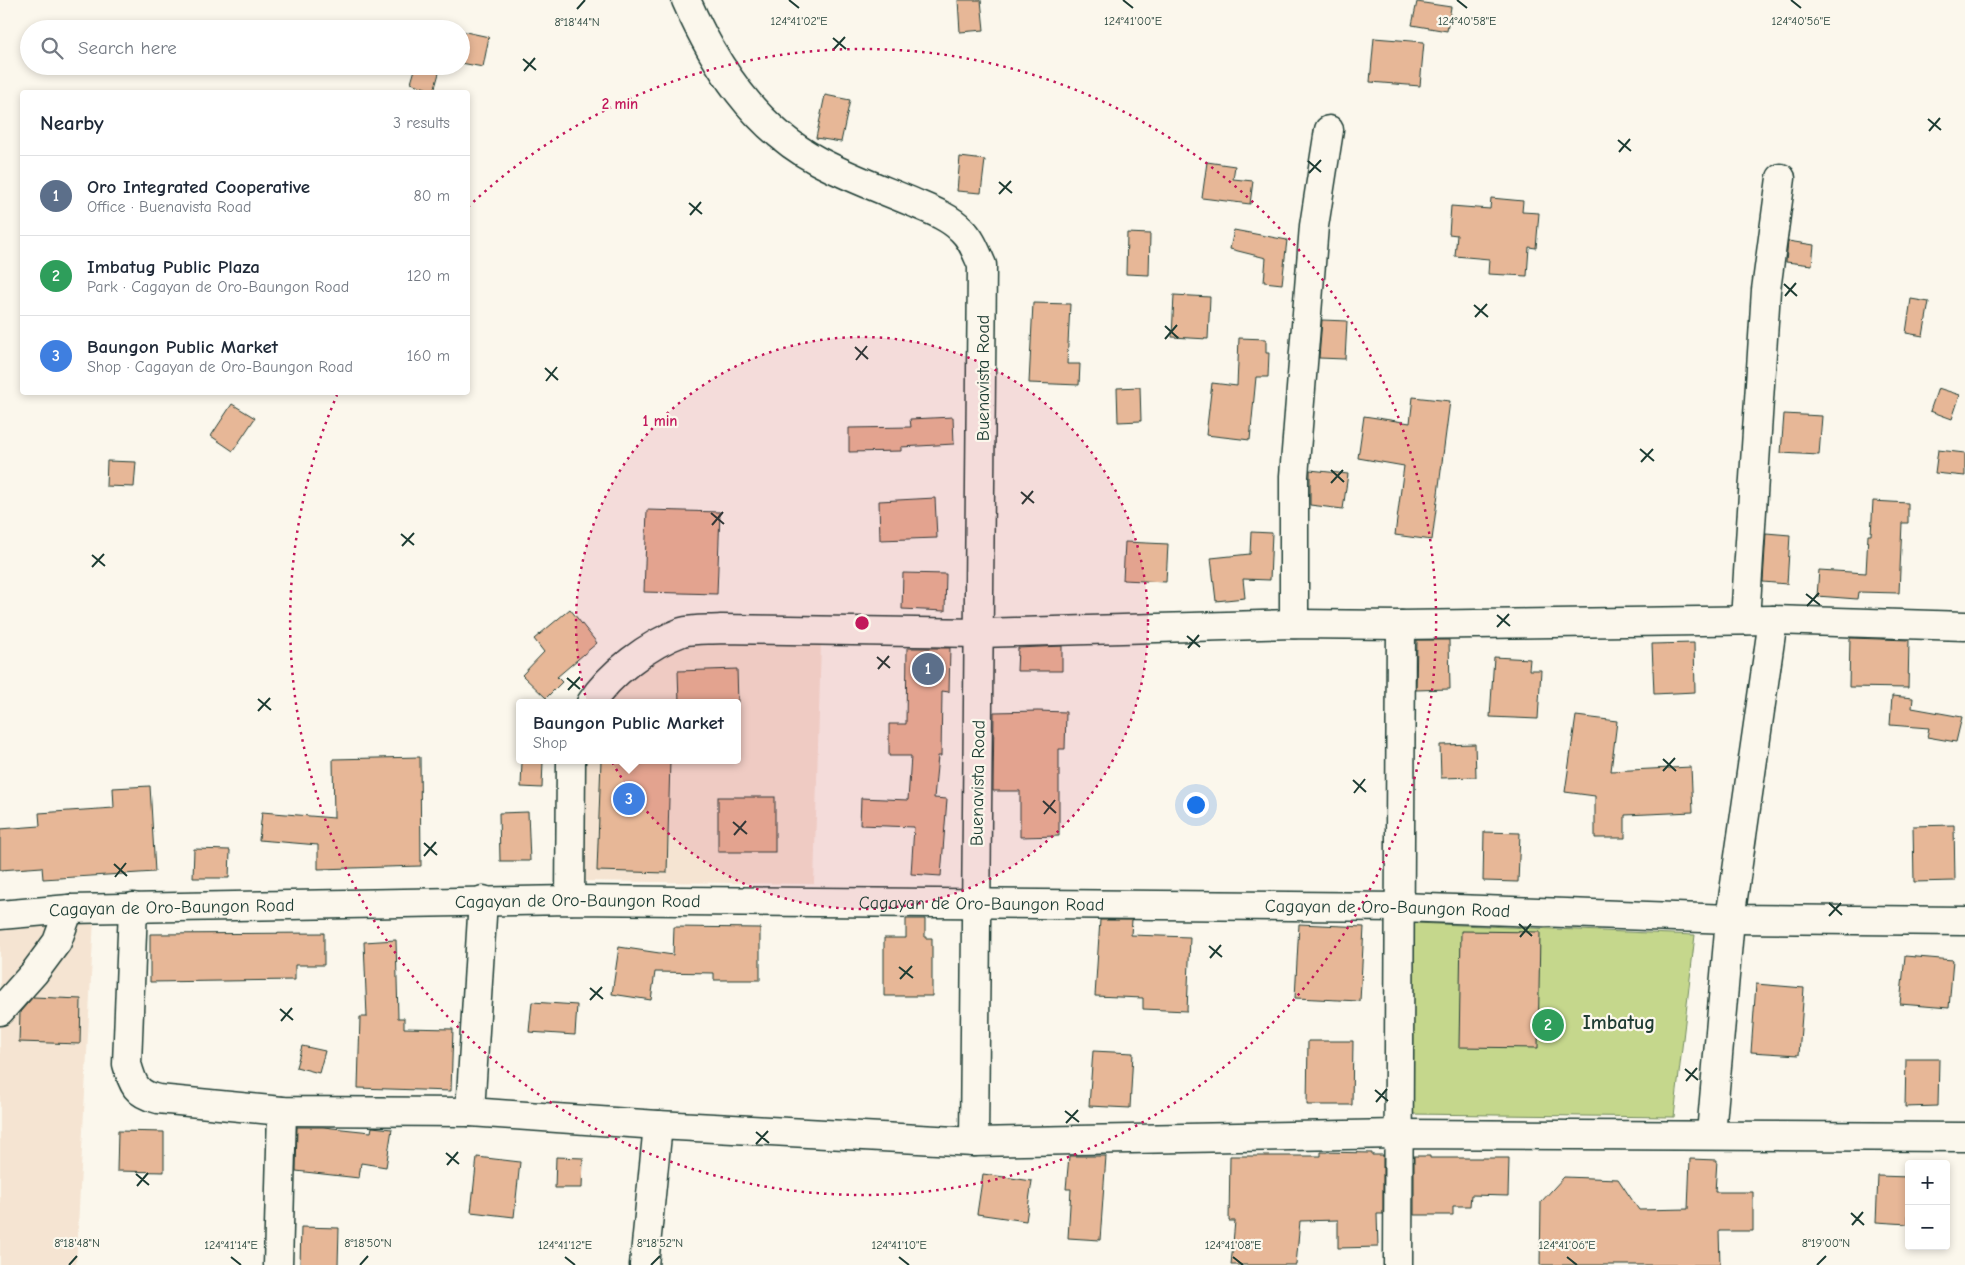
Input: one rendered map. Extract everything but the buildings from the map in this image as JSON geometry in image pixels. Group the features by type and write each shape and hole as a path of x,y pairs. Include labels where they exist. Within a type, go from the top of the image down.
{"street":[{"name":"Buenavista Road","path":"686,0 696,23 729,81 755,112 782,137 817,160 938,213 960,228 972,240 982,265 974,1142"},
{"path":"1294,624 1294,476 1314,226 1329,130"},
{"path":"1745,620 1766,290 1782,178"},
{"path":"593,699 600,688 647,649 683,632 721,629 980,633 1294,624 1401,625 1745,620 1965,626"},
{"path":"1711,1134 1730,919 1773,620"},
{"path":"1398,1265 1401,625"},
{"path":"570,900 571,764"},
{"path":"470,1112 483,900"},
{"name":"Cagayan de Oro-Baungon Road","path":"0,915 68,909 133,907 570,900 1400,907 1730,919 1965,921"},
{"path":"133,907 127,1064 133,1085 148,1097 158,1099 282,1111 470,1112 658,1125 974,1142 1398,1134 1711,1134 1965,1137"},
{"path":"0,1011 34,973 57,942 68,909"},
{"path":"278,1265 282,1111"},
{"path":"644,1265 658,1125"}],"shaded area":[{"path":"821,642 814,884 580,881 585,764 741,764 741,699 607,699 644,664 691,643"},
{"path":"94,919 76,1265 0,1265 0,925"}],"green space":[{"path":"1414,923 1695,935 1674,1117 1408,1114"}],"place":[{"name":"Oro Integrated Cooperative","path":"928,669"},
{"name":"Baungon Public Market","path":"629,799"},
{"name":"Imbatug Public Plaza","path":"1548,1025"}],"district":[{"name":"Imbatug","path":"1619,1022"}]}
